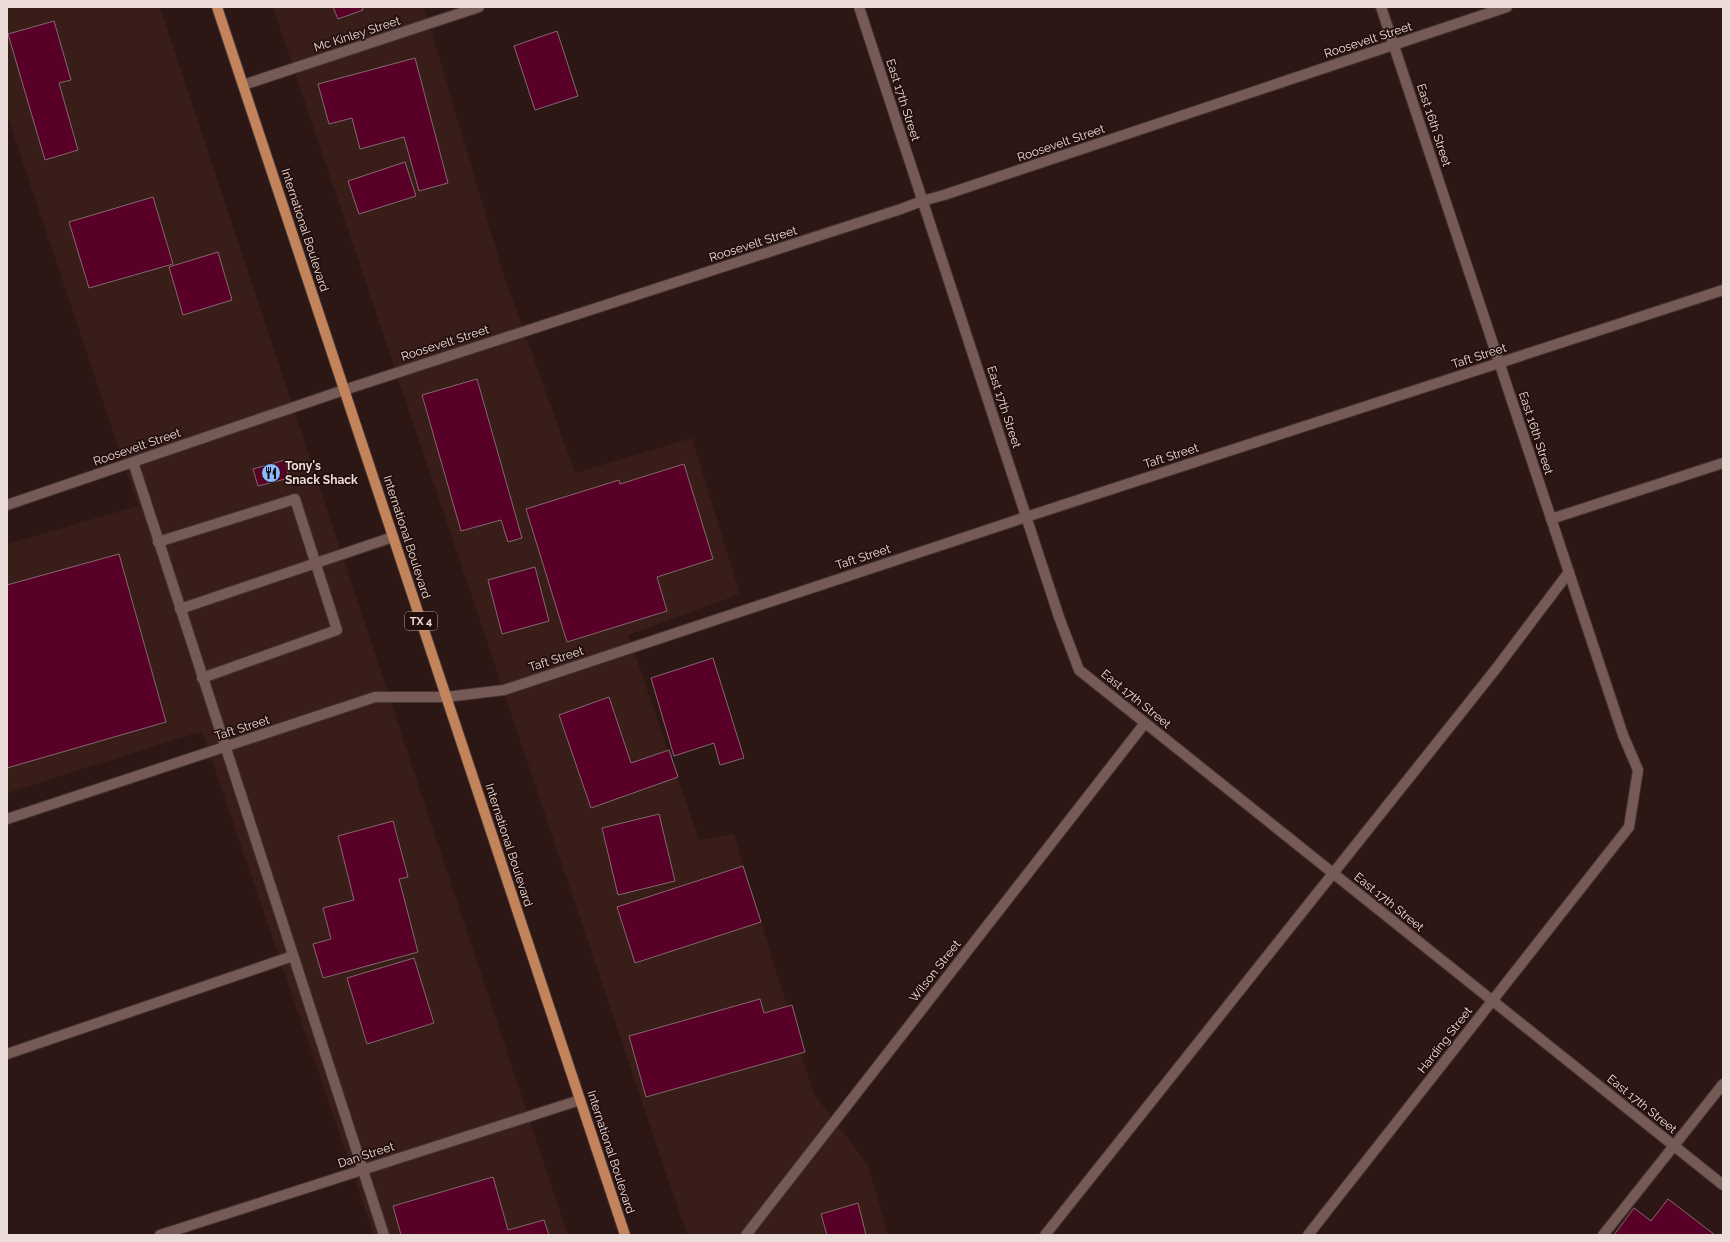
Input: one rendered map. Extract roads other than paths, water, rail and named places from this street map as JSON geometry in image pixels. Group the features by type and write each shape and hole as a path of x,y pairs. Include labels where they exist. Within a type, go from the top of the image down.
{"main road":[{"name":"International Boulevard","path":"217,7 625,1235"}],"street":[{"name":"Mc Kinley Street","path":"243,85 479,7"},
{"name":"East 17th Street","path":"859,7 1026,517 1078,670 1723,1185"},
{"name":"East 16th Street","path":"1381,7 1623,735 1638,770 1629,827 1603,861"},
{"name":"Roosevelt Street","path":"7,505 344,390 894,212 922,201 944,195 1507,7"},
{"name":"Taft Street","path":"7,819 375,697 446,697 504,690 1026,517 1723,290"},
{"path":"132,462 384,1235"},
{"path":"1551,519 1723,462"},
{"path":"158,542 295,500 316,563 337,630 202,678"},
{"path":"180,608 393,536"},
{"path":"1045,1235 1495,670 1569,572"},
{"name":"Wilson Street","path":"746,1235 1145,723"},
{"name":"Harding Street","path":"1308,1235 1603,861"},
{"path":"7,1054 293,956"},
{"path":"1603,1235 1723,1084"},
{"name":"Dan Street","path":"160,1235 580,1100"}],"place":[{"name":"Tony's Snack Shack","path":"271,473"}]}
